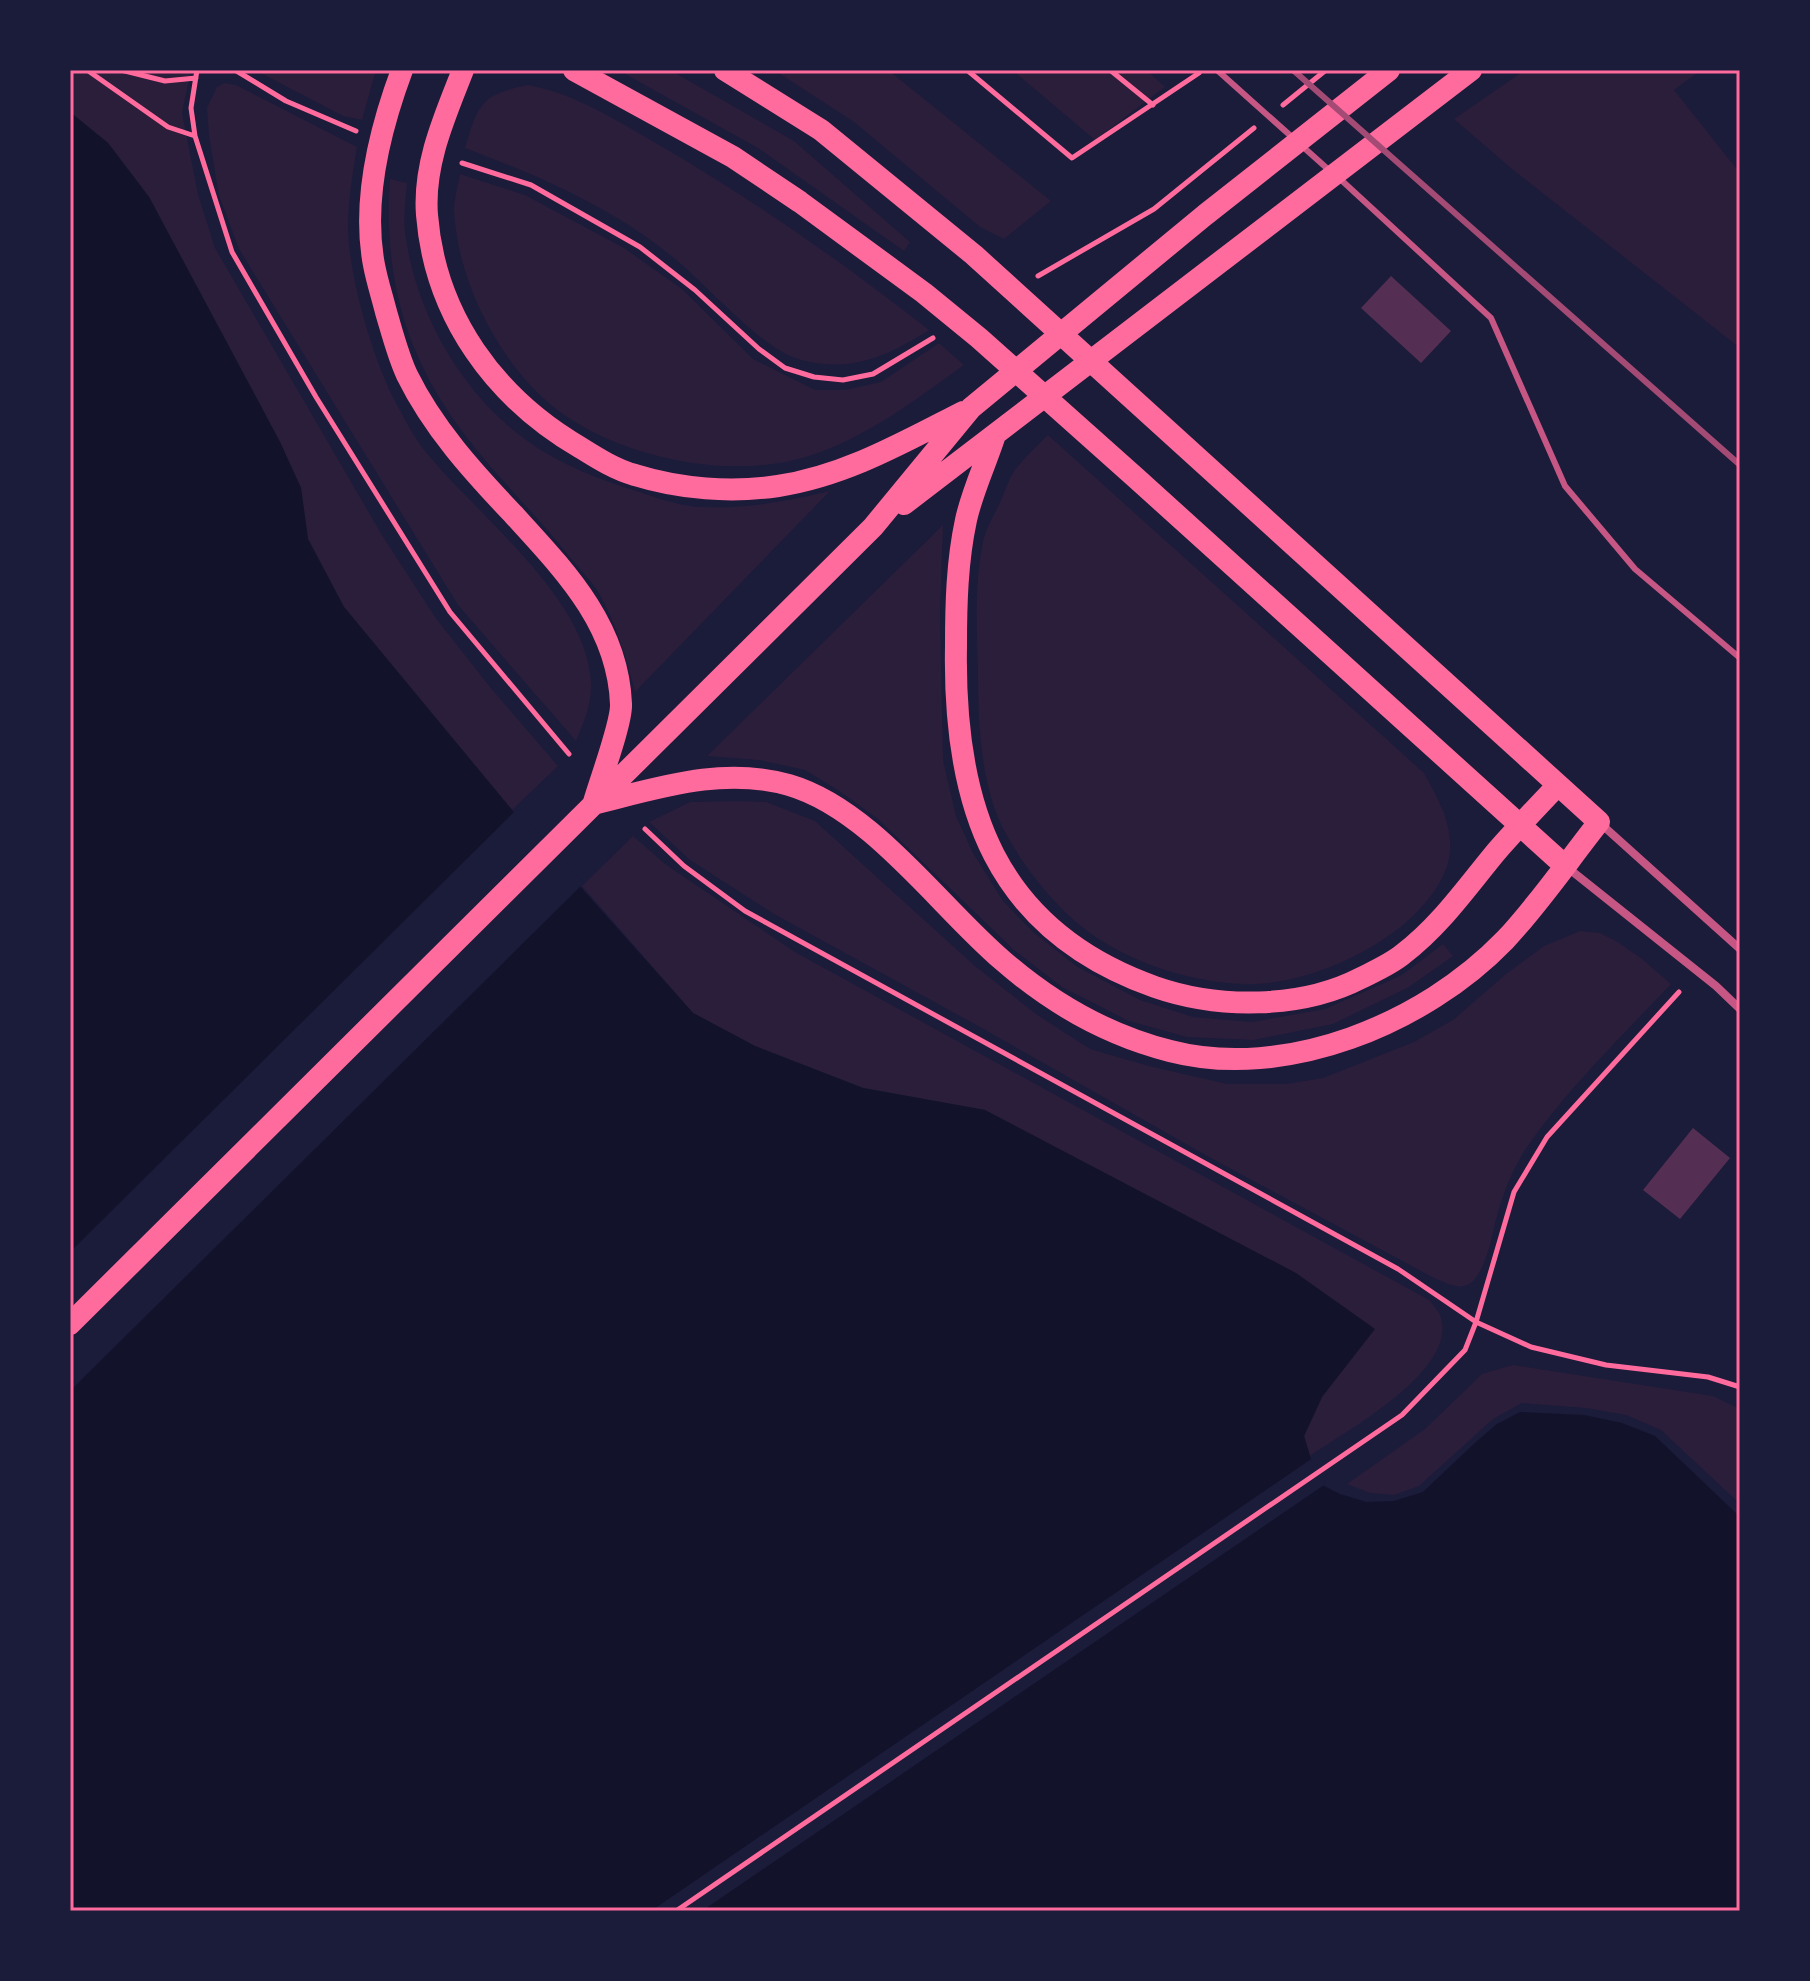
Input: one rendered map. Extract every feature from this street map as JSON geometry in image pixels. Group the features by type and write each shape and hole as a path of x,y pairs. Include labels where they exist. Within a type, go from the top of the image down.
{"highway":[{"path":"402,70 375,162 371,202 373,263 407,374 438,426 470,468 570,576 597,617 615,659 621,707 593,804"},
{"path":"463,70 430,164 427,213 434,268 454,315 480,358 514,400 546,428 631,474 677,485 720,489 778,486 828,474 882,453 971,408"},
{"path":"574,70 733,157 924,293 1136,478 1564,865"},
{"path":"593,804 694,779 750,778 790,786 824,801 858,822 1001,959 1048,996 1106,1030 1171,1052 1229,1059 1282,1056 1391,1023 1472,969 1505,940 1599,822 974,255 821,130 725,70"},
{"path":"70,1324 873,527 971,408 1205,215 1389,70"},
{"path":"873,527 1471,70"},
{"path":"995,435 966,517 958,571 955,675 968,788 980,826 999,865 1013,885 1028,905 1088,957 1122,976 1168,992 1207,1000 1253,1002 1307,996 1358,980 1402,955 1448,912 1520,825 1558,785"}],"street":[{"path":"1599,822 1740,949"},
{"path":"1564,865 1716,986 1740,1009"}],"lane":[{"path":"1217,70 1491,318 1565,486 1635,569 1740,658"}],"path":[{"path":"87,70 168,127 195,136"},
{"path":"121,70 165,81 196,78"},
{"path":"197,70 191,108 195,136 232,252 316,397 450,612 569,754"},
{"path":"235,70 286,101 357,131"},
{"path":"967,70 1072,158 1203,70"},
{"path":"1110,70 1153,105"},
{"path":"645,829 684,866 745,911 1398,1269 1476,1322 1531,1347 1606,1365 1708,1377 1740,1387"},
{"path":"676,1911 1402,1415 1465,1350 1514,1192 1547,1137 1679,992"}],"shaded area":[{"path":"70,70 191,70 182,113 198,194 215,248 382,535 435,617 558,766 512,810 344,607 308,539 301,488 280,442 149,197 108,143 70,112"},
{"path":"255,70 376,70 362,120 343,116"},
{"path":"618,70 670,70 794,141 910,242 904,251 758,148"},
{"path":"774,70 888,70 1051,201 1004,239 980,227 854,122"},
{"path":"1012,70 1146,70 1165,87 1095,140"},
{"path":"1525,70 1701,70 1674,90 1740,173 1740,348 1512,169 1454,119"},
{"path":"224,83 236,85 357,147 349,207 349,244 356,285 375,353 392,394 422,448 529,562 572,621 585,652 591,683 589,706 576,741 458,605 239,249 219,195 209,136 207,108 217,87"},
{"path":"528,85 563,95 596,110 696,167 798,234 929,330 882,355 851,364 817,363 783,353 751,329 675,259 627,224 548,182 465,148 478,111 484,103 500,92"},
{"path":"70,112 108,143 149,197 280,442 301,488 308,539 344,607 512,810 693,1013 755,1046 863,1088 985,1110 1296,1273 1375,1329 1322,1397 1304,1436 1318,1483 1340,1494 1366,1502 1394,1501 1423,1492 1497,1424 1520,1412 1584,1415 1622,1423 1655,1436 1740,1517 1740,1911 70,1911"},
{"path":"460,174 525,195 624,248 682,289 753,359 815,390 845,390 881,382 939,343 964,365 882,422 837,445 790,461 732,466 702,464 642,452 587,429 563,414 521,375 503,350 487,324 464,267 454,206"},
{"path":"390,179 407,183 404,225 411,263 432,324 448,354 488,406 538,448 604,480 684,505 751,505 830,491 635,692 616,630 597,590 461,430 431,384 407,328 393,271"},
{"path":"1048,435 1424,773 1447,822 1449,859 1438,886 1426,903 1383,939 1340,963 1292,979 1246,984 1209,981 1153,966 1102,941 1060,907 1025,864 998,817 986,777 979,714 977,591 984,536 989,525 1013,473"},
{"path":"943,525 940,613 943,760 956,816 973,853 1003,901 1032,931 1076,966 1140,1000 1193,1017 1252,1022 1325,1009 1402,975 1443,944 1453,956 1409,987 1333,1024 1254,1040 1187,1037 1129,1021 1062,987 1014,950 878,819 805,770 759,760 707,756"},
{"path":"690,802 766,802 815,821 975,966 1036,1014 1090,1049 1227,1084 1286,1084 1323,1078 1414,1042 1453,1020 1544,946 1580,931 1600,933 1616,941 1671,984 1576,1085 1525,1150 1505,1192 1479,1272 1470,1284 1455,1286 1434,1278 1209,1157 774,914 690,860 649,822"},
{"path":"633,836 665,864 795,952 1429,1300 1440,1315 1442,1336 1434,1356 1418,1377 1396,1396 1310,1456 1304,1436 1322,1397 985,1110 863,1088 755,1046 693,1013 582,886"},
{"path":"1513,1365 1713,1396 1740,1409 1740,1504 1661,1430 1626,1415 1522,1403 1493,1419 1419,1486 1394,1495 1370,1493 1347,1484 1425,1429 1482,1374"}],"pier":[{"path":"517,809 584,883 70,1391 70,1252"},
{"path":"1314,1457 1322,1480 1327,1483 702,1911 651,1911"}],"building":[{"path":"1391,276 1451,331 1421,363 1361,308"},
{"path":"1693,1128 1730,1158 1680,1219 1643,1190"}],"railway":[{"path":"1293,70 1740,465"}]}
